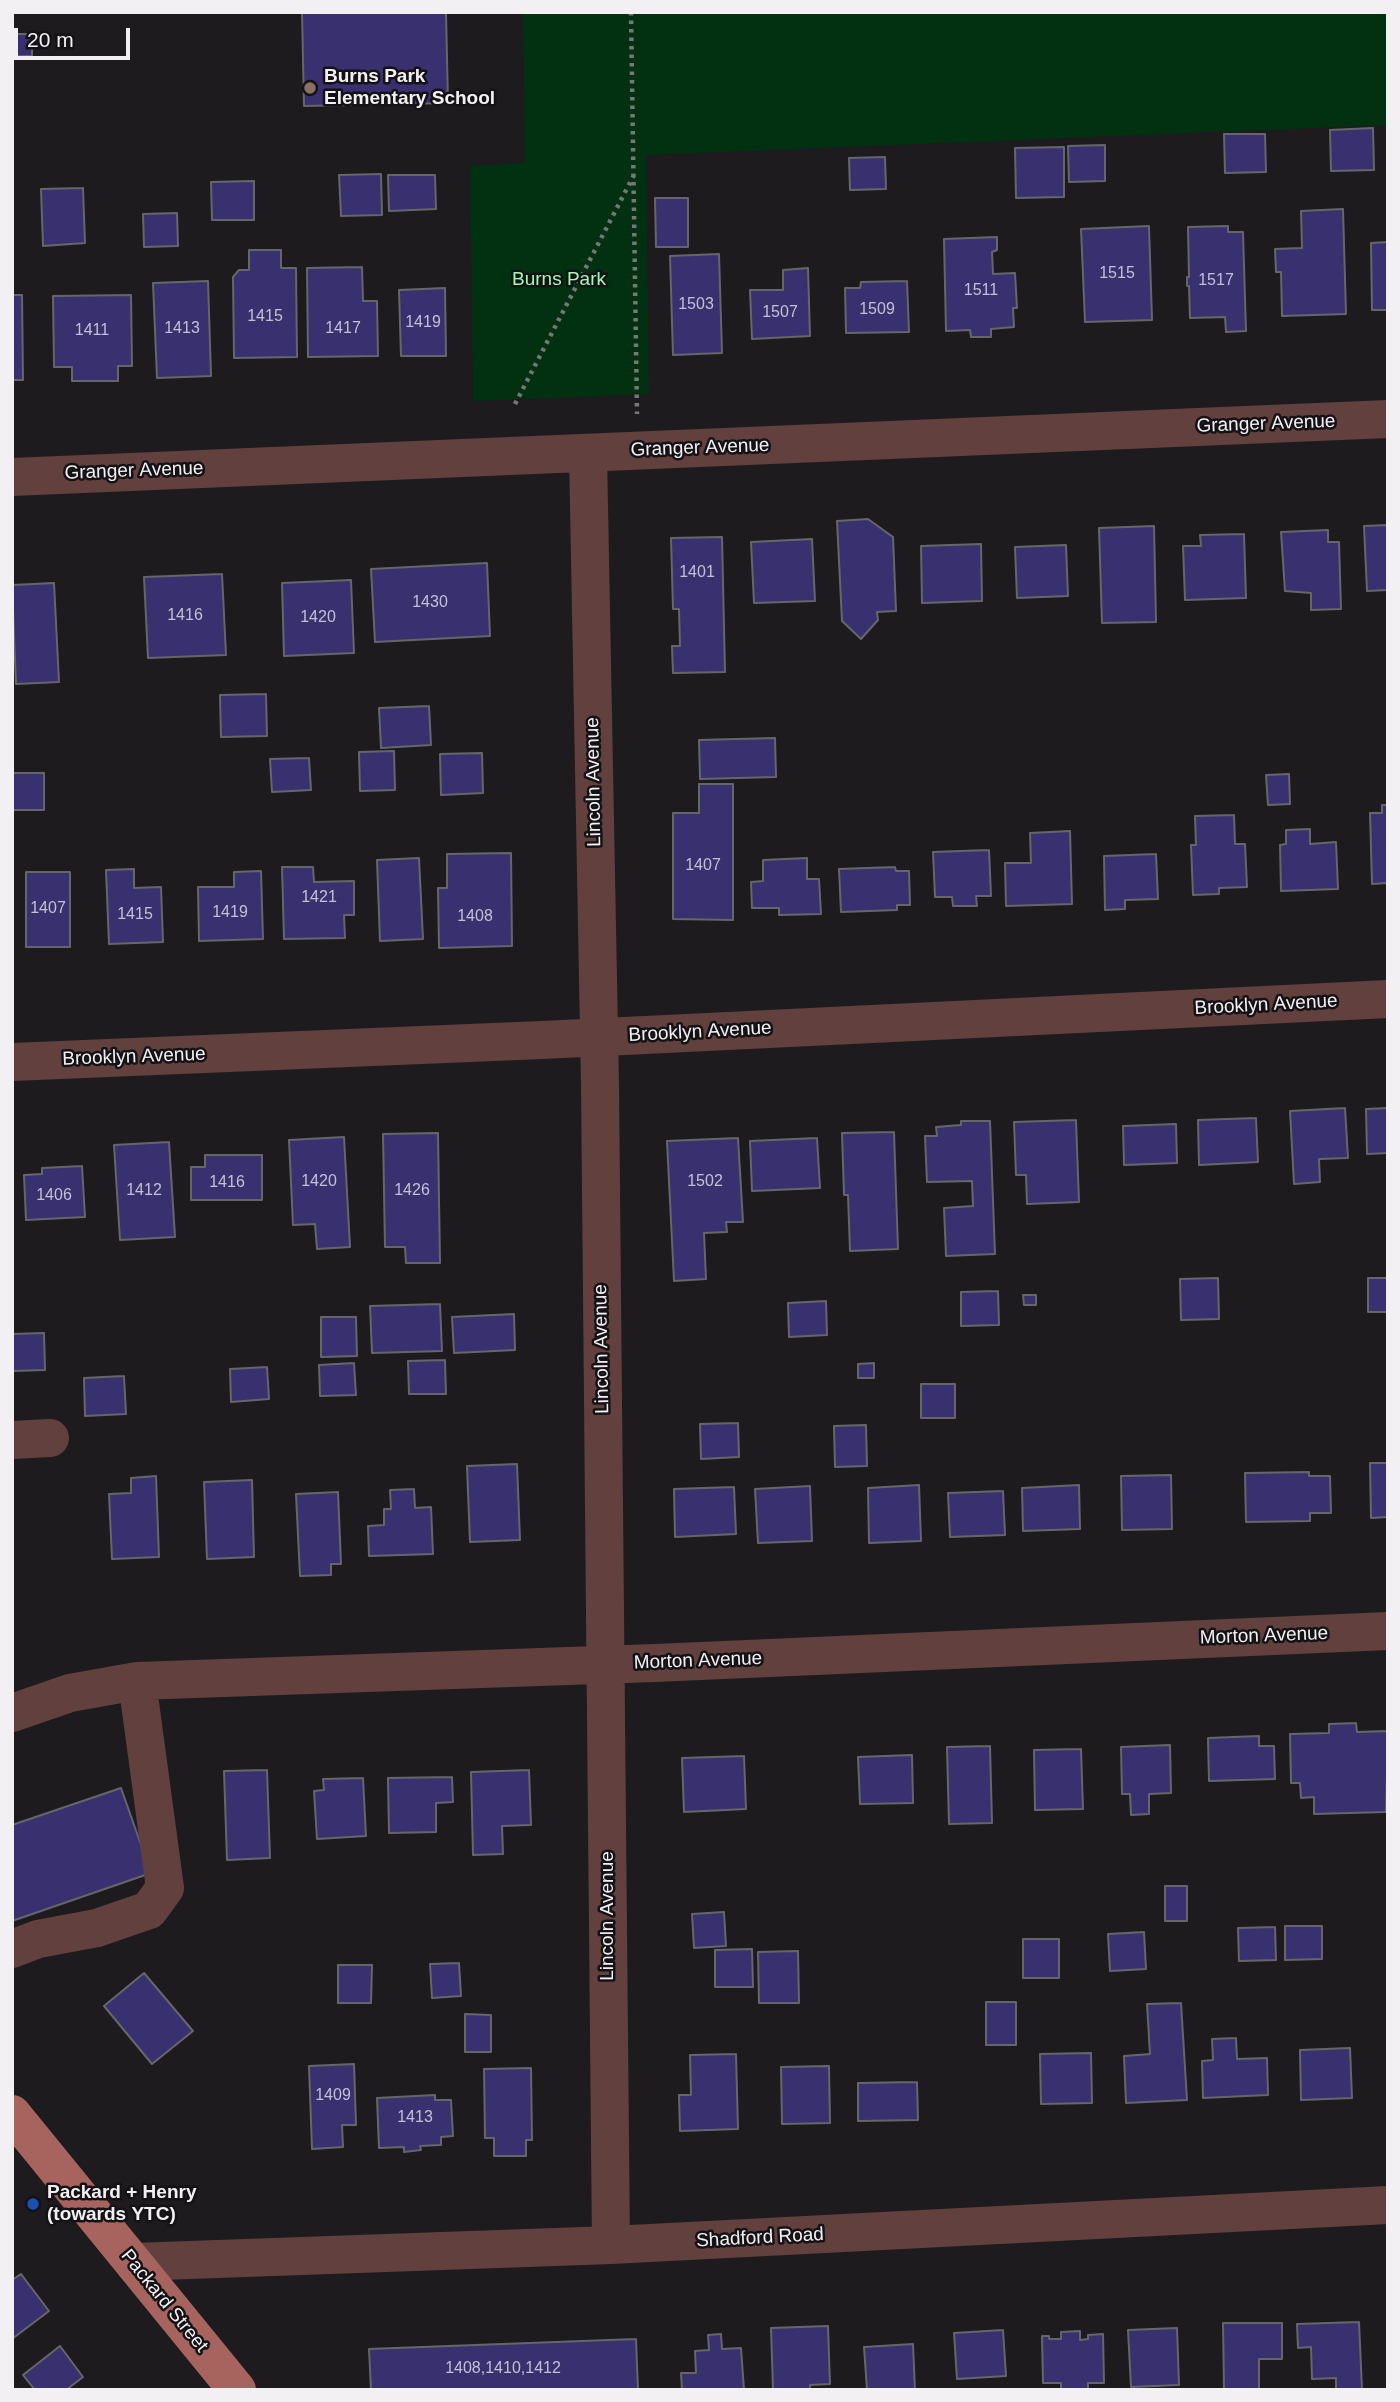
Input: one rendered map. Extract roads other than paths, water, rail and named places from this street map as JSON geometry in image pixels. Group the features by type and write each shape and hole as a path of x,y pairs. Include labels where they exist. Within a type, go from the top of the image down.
{"main road":[{"name":"Packard Street","path":"12,2114 237,2390"}],"street":[{"name":"Granger Avenue","path":"12,477 1388,419"},
{"name":"Lincoln Avenue","path":"588,453 598,1037 611,2245"},
{"name":"Brooklyn Avenue","path":"12,1062 1388,999"},
{"path":"12,1440 50,1438"},
{"name":"Morton Avenue","path":"12,1713 70,1693 137,1681 606,1665 1388,1631"},
{"path":"12,1948 38,1939 97,1928 149,1910 165,1888 137,1681"},
{"name":"Shadford Road","path":"133,2262 611,2245 1388,2206"}],"place":[{"name":"Burns Park Elementary School","path":"310,88"},
{"name":"Packard + Henry (towards YTC)","path":"33,2204"}],"park label":[{"name":"Burns Park","path":"559,280"}]}
